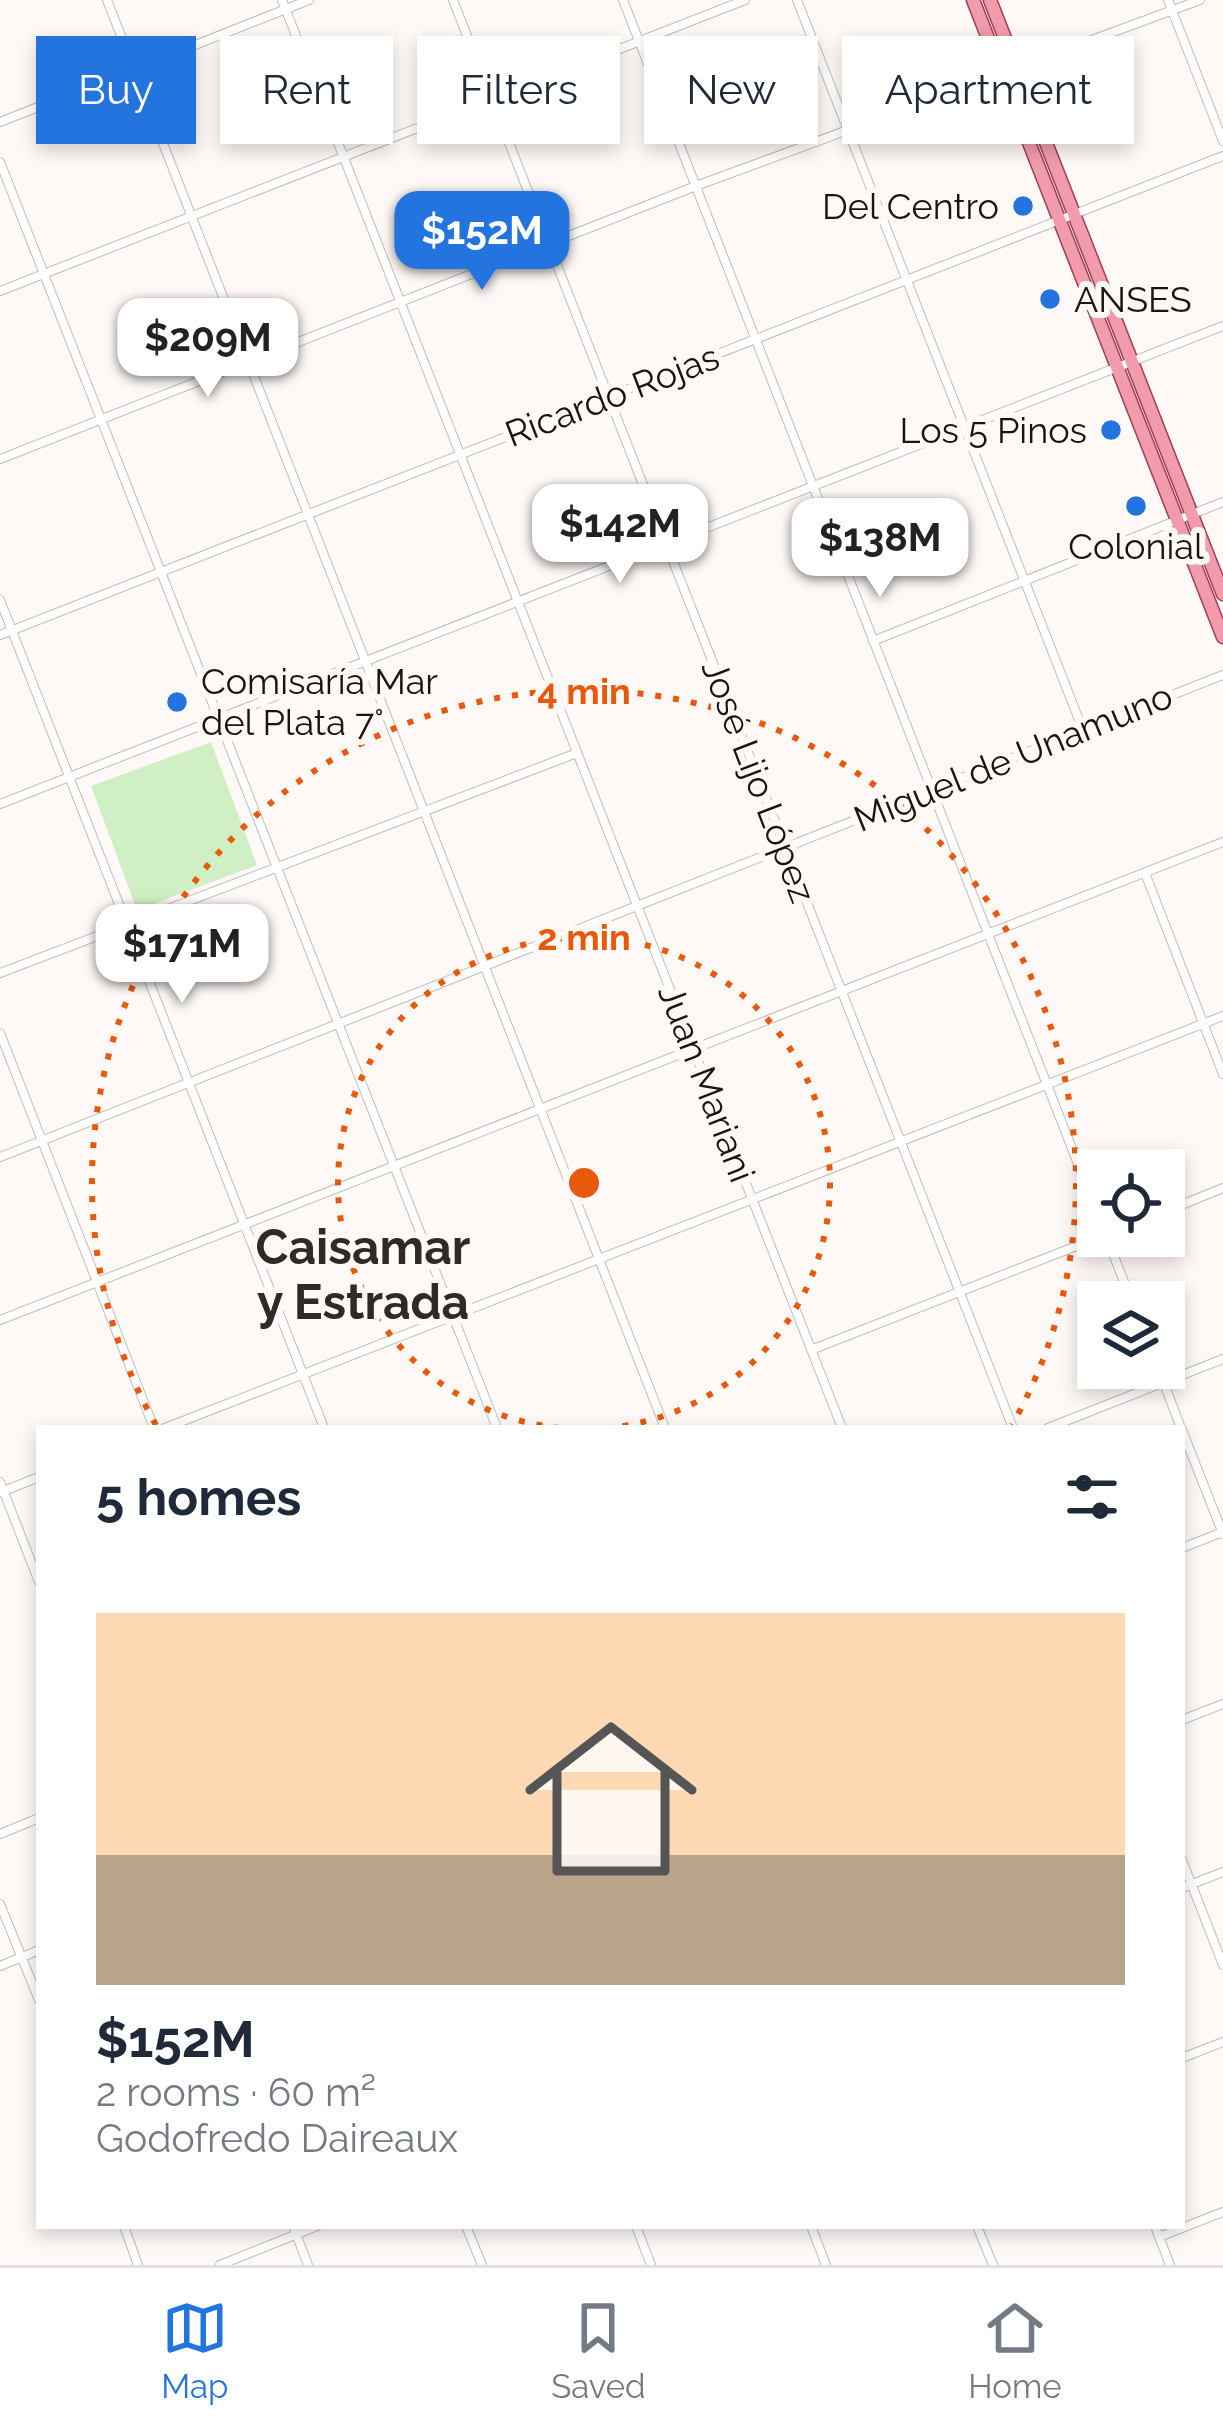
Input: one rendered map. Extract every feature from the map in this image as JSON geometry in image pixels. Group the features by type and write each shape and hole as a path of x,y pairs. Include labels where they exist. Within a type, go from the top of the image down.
{"main road":[{"path":"973,0 987,36"},
{"path":"990,0 1004,36"},
{"path":"1030,144 1223,637"},
{"path":"1046,144 1223,594"}],"street":[{"path":"107,0 121,36"},
{"path":"196,43 284,5 309,0"},
{"name":"José Lijo López","path":"453,0 467,36"},
{"path":"623,0 1077,1161"},
{"path":"620,48 745,0"},
{"path":"797,0 842,116"},
{"path":"1168,0 1223,140"},
{"path":"1105,36 1200,0"},
{"name":"Juan Mariani","path":"284,5 841,1425"},
{"path":"0,122 36,108"},
{"path":"0,292 417,128"},
{"path":"0,459 842,133"},
{"path":"164,144 664,1425"},
{"name":"José Lijo López","path":"510,144 1012,1425"},
{"path":"853,144 1083,730"},
{"name":"Ricardo Rojas","path":"0,635 1223,155"},
{"path":"0,162 496,1425"},
{"path":"0,804 220,722 1223,326"},
{"path":"872,641 1223,502"},
{"path":"0,600 323,1425"},
{"name":"Miguel de Unamuno","path":"0,1157 1223,675"},
{"path":"0,973 578,753"},
{"path":"0,1320 1223,842"},
{"path":"1144,873 1223,1074"},
{"path":"173,1425 1223,1016"},
{"path":"0,1033 153,1425"},
{"path":"1185,1204 1223,1189"},
{"path":"812,1350 1077,1246"},
{"path":"1185,1374 1223,1359"},
{"path":"1056,1425 1149,1389"},
{"path":"1166,1389 1180,1425"},
{"path":"1185,1437 1223,1533 1185,1547"},
{"path":"36,1479 1,1489 36,1575"},
{"path":"1185,1719 1223,1703"},
{"path":"0,1834 36,1819"},
{"path":"1223,1872 1187,1886 1223,1964"},
{"path":"0,1904 36,1992"},
{"path":"0,1966 36,1951"},
{"path":"1185,2057 1223,2042"},
{"path":"1185,2227 1223,2212"},
{"path":"125,2229 138,2265"},
{"path":"467,2229 482,2265"},
{"path":"637,2229 651,2265"},
{"path":"812,2229 826,2265"},
{"path":"978,2229 993,2265"},
{"path":"1156,2229 1170,2265"},
{"path":"1159,2237 1179,2229"},
{"path":"220,2265 294,2230 308,2265"}],"green space":[{"path":"211,742 257,865 137,910 91,786"}],"place":[{"name":"Del Centro","path":"1023,206"},
{"name":"ANSES","path":"1050,299"},
{"name":"Los 5 Pinos","path":"1111,430"},
{"name":"Colonial","path":"1136,506"},
{"name":"Comisaría Mar del Plata 7°","path":"177,702"}],"district":[{"name":"Caisamar y Estrada","path":"363,1274"}]}
